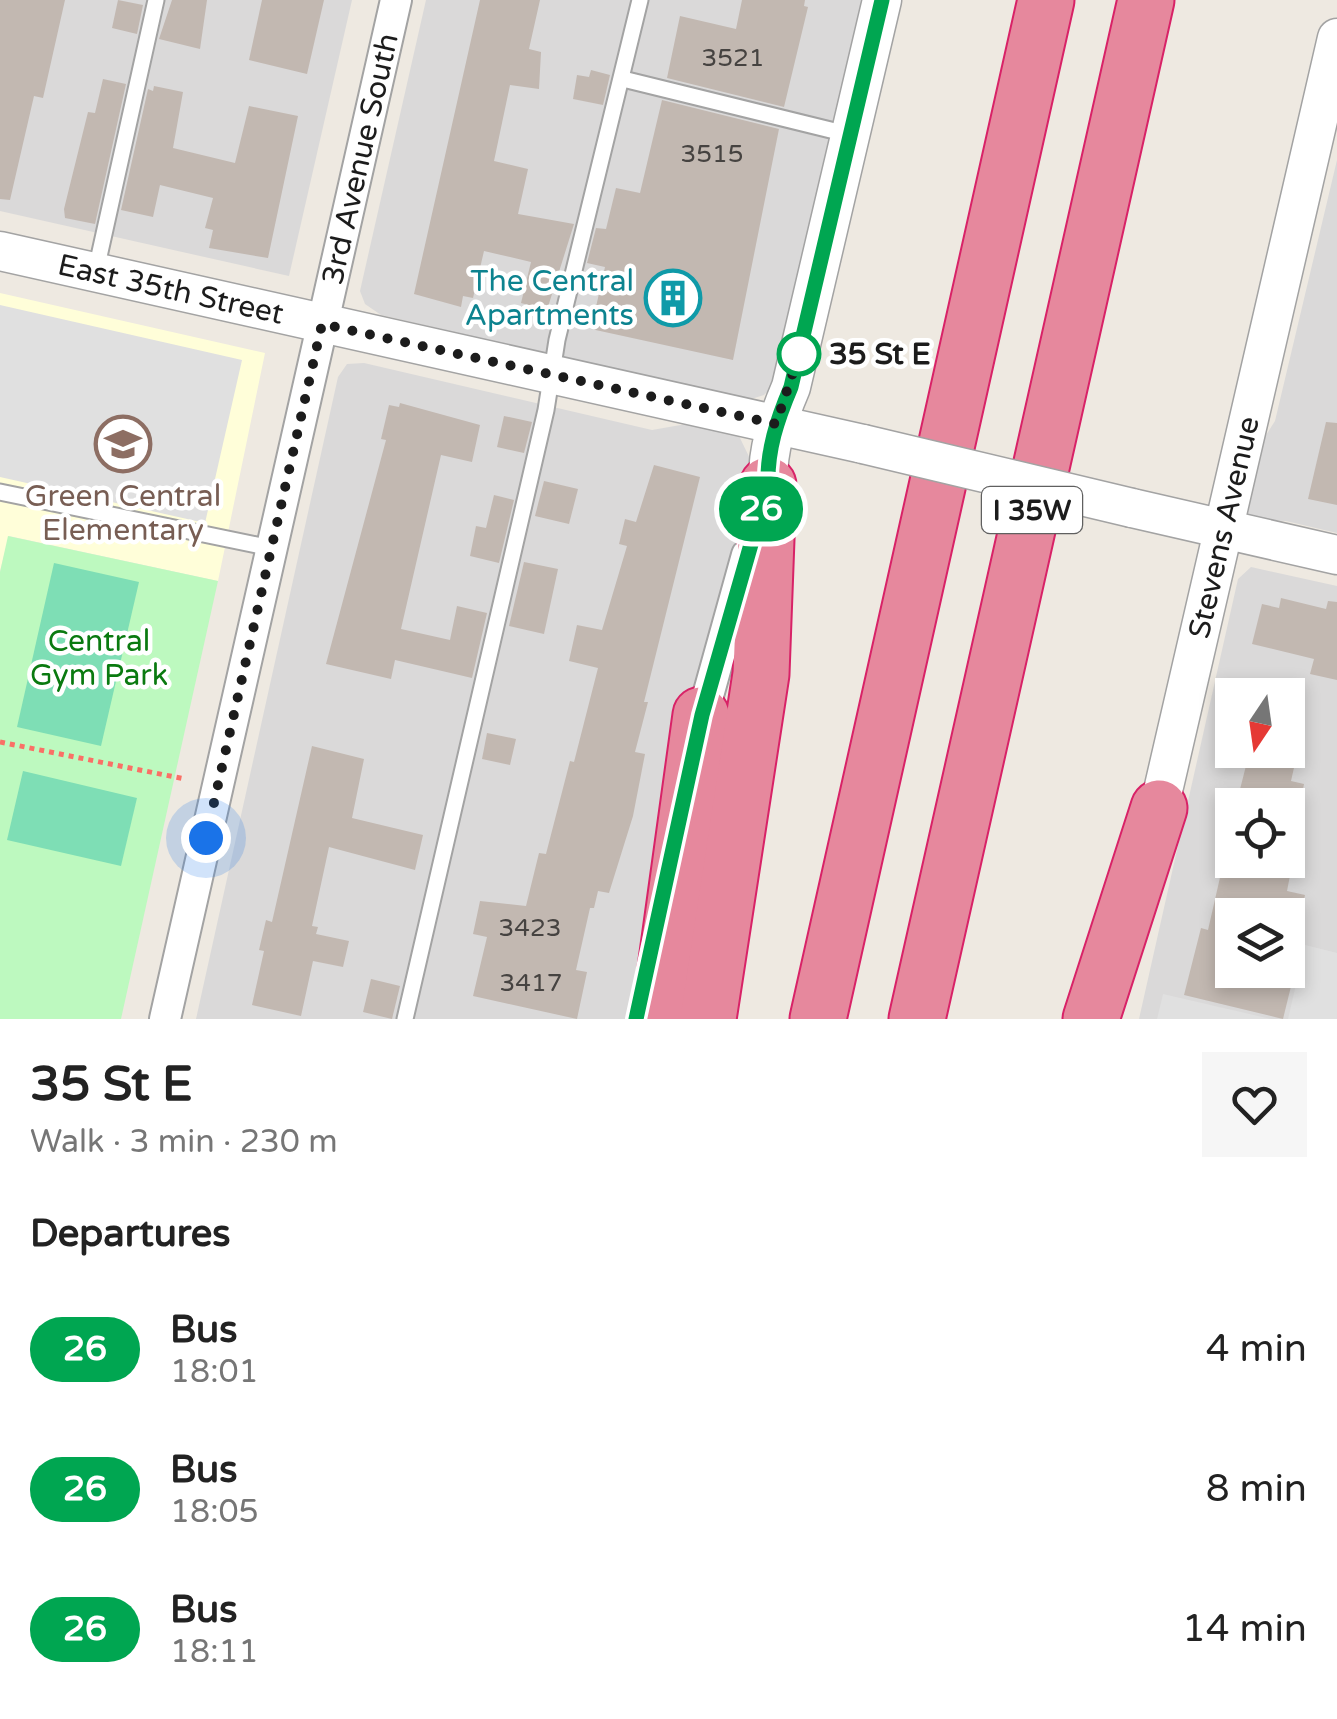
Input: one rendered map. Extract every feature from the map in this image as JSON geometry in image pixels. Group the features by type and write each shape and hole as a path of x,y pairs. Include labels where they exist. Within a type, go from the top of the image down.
{"highway":[{"name":"I 35W","path":"818,1019 1046,0"},
{"name":"I 35W","path":"916,1019 1146,0"},
{"path":"708,1019 762,674 768,485"},
{"path":"659,1019 702,715"},
{"path":"1091,1019 1159,808"}],"street":[{"name":"3rd Avenue South","path":"165,1019 396,0"},
{"path":"636,1019 702,715 768,485 767,463 776,424 791,387 882,0"},
{"name":"Stevens Avenue","path":"1116,1019 1159,808 1337,38"},
{"name":"East 35th Street","path":"0,251 552,373 1337,555"}],"lane":[{"path":"96,270 156,0"},
{"path":"405,1019 640,0"},
{"path":"623,80 850,134"},
{"path":"0,492 271,548"}],"path":[{"path":"0,742 185,778"}],"shaded area":[{"path":"0,0 352,0 289,276 0,211"},
{"path":"426,0 864,0 775,384 764,395 748,400 381,315 365,304 360,291"},
{"path":"1337,160 1337,533 1286,521 1243,519 1250,460 1275,421"},
{"name":"Green Central Elementary","path":"0,293 265,353 218,581 9,536 0,571"},
{"name":"Green Central Elementary","path":"0,305 242,360 205,523 0,477"},
{"path":"364,363 652,430 692,423 724,429 739,436 755,469 630,1019 196,1019 338,377 347,364"},
{"path":"1251,567 1337,586 1337,1019 1139,1019 1215,681 1215,768 1305,768 1305,678 1216,678 1238,579"},
{"path":"1305,945 1337,953 1337,1019 1288,1019 1295,988 1305,988"},
{"path":"1163,994 1271,1019 1157,1019"}],"green space":[{"name":"Central Gym Park","path":"8,536 218,581 121,1019 0,1019 0,572"},
{"path":"54,563 139,582 101,746 17,727"},
{"path":"23,771 137,798 121,866 7,840"}],"building":[{"path":"0,0 65,0 43,98 34,96 10,200 0,199"},
{"path":"118,0 143,5 137,34 112,28"},
{"path":"172,0 207,0 200,49 159,39"},
{"path":"262,0 324,0 307,74 249,60"},
{"path":"480,0 540,0 529,49 541,52 539,89 510,85 494,161 528,169 518,214 574,224 547,310 521,303 531,262 484,251 473,298 463,296 461,307 414,294"},
{"path":"742,0 805,0 804,6 808,7 784,107 667,78 680,16 736,29"},
{"path":"591,70 610,75 603,105 573,99 577,75 589,77"},
{"path":"103,79 126,84 95,224 65,218 64,209 88,112 95,113"},
{"path":"154,86 183,92 173,148 235,163 249,106 298,116 268,258 209,248 213,230 205,228 213,198 160,185 153,217 121,210 148,89 153,91"},
{"name":"The Central Apartments","path":"662,100 779,129 733,360 591,329 605,267 587,263 596,228 606,229 616,188 640,193"},
{"path":"400,403 480,425 472,462 441,455 401,629 450,640 457,606 487,613 472,678 395,660 391,679 326,664 386,440 381,439 389,405 399,407"},
{"path":"504,416 532,422 524,453 497,447"},
{"path":"1326,422 1337,423 1337,505 1308,499"},
{"path":"654,465 700,477 644,702 648,702 635,752 645,754 633,816 609,893 598,891 594,908 590,908 576,970 587,972 577,1019 473,996 487,937 473,934 480,901 526,906 539,853 546,854 570,761 574,762 598,668 569,661 577,625 602,630 627,546 619,544 625,519 636,522"},
{"path":"544,481 578,489 569,524 535,516"},
{"path":"494,495 514,500 499,563 470,556 476,526 486,528"},
{"path":"524,562 558,569 544,634 509,626"},
{"path":"1281,598 1326,609 1328,601 1337,602 1337,680 1310,674 1314,659 1252,644 1262,604 1279,608"},
{"path":"487,733 516,739 510,765 482,759"},
{"path":"312,746 364,759 352,818 423,835 415,870 329,847 312,926 318,927 316,934 349,941 343,967 313,961 301,1016 252,1005 264,951 259,950 266,920 272,922"},
{"path":"1245,768 1294,768 1291,781 1304,784 1303,788 1240,788"},
{"path":"1220,878 1290,878 1287,891 1305,895 1304,898 1215,898"},
{"path":"1215,899 1215,988 1291,988 1283,1019 1184,995 1201,928 1208,930"},
{"path":"371,979 400,986 392,1019 363,1012"}],"bus line":[{"name":"26","path":"636,1019 702,715 768,485 767,463 776,424 791,387 882,0"}],"place":[{"name":"The Central Apartments","path":"673,298"},
{"name":"35 St E","path":"799,354"},
{"name":"Green Central Elementary","path":"123,444"}],"route":[{"path":"206,838 322,324 776,424 800,351 799,354"}]}
